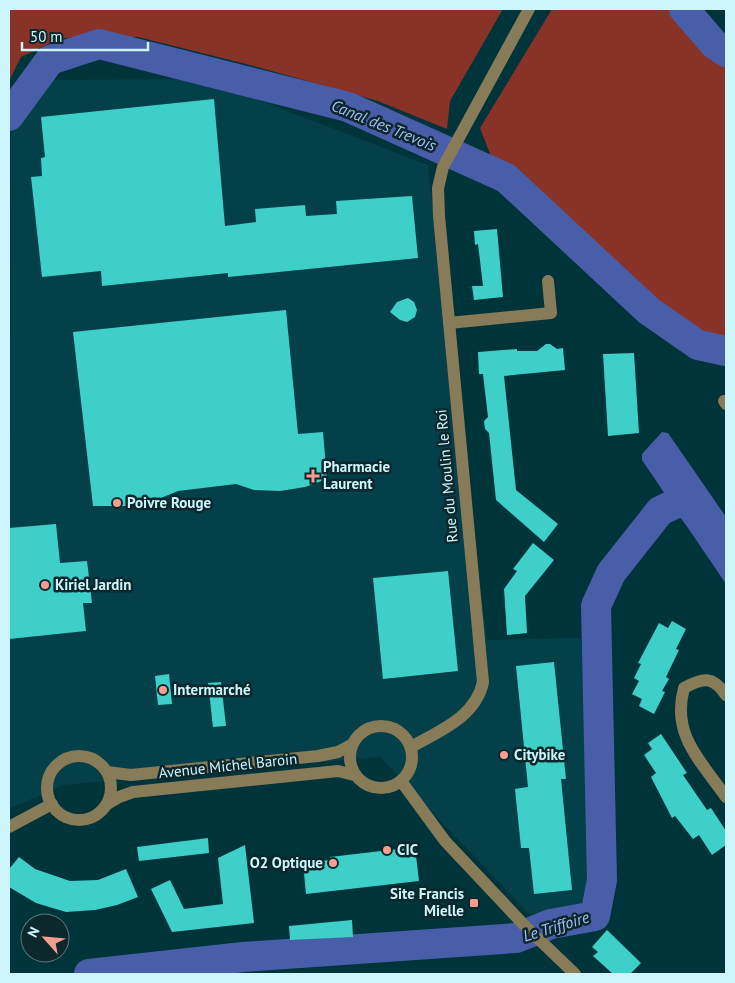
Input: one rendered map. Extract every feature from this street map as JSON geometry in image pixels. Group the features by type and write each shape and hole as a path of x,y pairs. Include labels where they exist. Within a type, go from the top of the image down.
{"street":[{"name":"Rue du Moulin le Roi","path":"411,747 466,714 481,692 483,682 439,216 438,188 443,167 463,126 530,9"},
{"path":"449,323 551,313 548,281"},
{"path":"726,695 720,685 709,680 698,680 684,688 680,704 683,734 726,797"},
{"path":"373,726 386,726 396,730 407,739 411,747 412,758 409,771 401,781 392,787 379,789 364,784 354,775 349,755 351,745 362,731 373,726"},
{"name":"Avenue Michel Baroin","path":"107,772 131,775 318,756 338,752 351,745"},
{"path":"74,756 92,758 107,772 111,782 111,794 107,804 92,818 79,820 68,818 57,812 52,804 47,787 55,767 64,760 74,756"},
{"name":"Avenue Michel Baroin","path":"107,804 133,792 338,771 354,775"},
{"path":"401,781 445,840 525,926 575,974"},
{"path":"9,827 52,804"}],"shaded area":[{"path":"9,9 503,9 450,101 447,129 378,101 254,66 138,37 61,38 21,57 9,81"},
{"path":"552,9 672,9 719,60 726,65 726,341 711,339 662,304 555,208 492,159 480,128"},
{"path":"204,79 428,165 440,275 487,640 581,638 597,904 530,915 380,757 63,785 9,809 11,129 44,80"}],"water":[{"path":"662,432 668,433 726,517 726,584 642,460 642,454"}],"building":[{"path":"214,99 225,226 256,222 255,209 305,205 306,216 337,214 336,201 412,196 418,258 228,277 228,273 102,286 101,271 42,277 31,177 42,176 41,158 45,157 41,117"},
{"path":"497,229 503,297 474,300 472,286 483,286 478,244 475,245 474,231"},
{"path":"408,298 414,302 417,310 415,317 407,322 400,320 390,312 397,302"},
{"path":"286,310 298,434 323,432 327,479 305,487 280,491 254,490 236,484 178,491 156,500 129,506 93,506 73,332"},
{"path":"546,344 550,344 557,349 563,348 565,370 504,376 516,490 558,524 544,542 496,500 489,433 485,429 484,421 488,417 483,374 479,374 478,352 517,349 517,351 537,351"},
{"path":"634,353 639,433 608,436 603,354"},
{"name":"Kiriel Jardin","path":"56,524 60,563 87,561 92,603 83,603 86,631 9,639 9,528"},
{"path":"533,543 554,560 525,596 527,633 507,635 504,589 517,571 513,569"},
{"path":"448,571 458,671 383,679 373,578"},
{"path":"672,621 686,629 676,649 679,650 666,677 669,679 662,691 665,692 654,714 639,706 642,699 632,694 639,681 634,678 641,664 638,663 659,623 668,628"},
{"path":"554,662 566,779 561,779 572,890 534,894 529,848 521,848 515,789 528,787 516,666"},
{"name":"Intermarché","path":"169,674 172,704 158,705 155,676"},
{"path":"221,682 226,726 213,727 208,683"},
{"path":"661,734 687,773 683,775 707,810 711,808 726,831 726,845 712,855 699,835 693,839 675,816 672,818 651,777 656,773 644,755 652,749 648,743"},
{"path":"208,838 209,853 139,861 137,847"},
{"path":"245,845 254,923 172,932 151,889 170,880 184,909 223,904 218,858"},
{"path":"415,847 419,881 306,894 303,863 330,860 330,857"},
{"path":"19,857 35,869 70,881 98,880 126,869 138,897 117,905 95,910 66,912 36,903 9,887 9,869"},
{"path":"352,920 353,937 290,940 289,926"},
{"path":"607,930 641,963 630,974 613,974 593,956 598,952 592,947"}],"waterway":[{"path":"684,9 714,44 726,52"},
{"name":"Canal des Trevois","path":"9,116 50,60 99,44 348,107 506,178 649,311 698,345 726,351"},
{"name":"Le Triffoire","path":"89,974 243,957 516,938 551,924 595,916 602,880 596,606 611,573 660,511 685,499 726,552"}],"place":[{"name":"Pharmacie Laurent","path":"313,476"},
{"name":"Poivre Rouge","path":"117,503"},
{"name":"Kiriel Jardin","path":"45,585"},
{"name":"Intermarché","path":"163,690"},
{"name":"Citybike","path":"504,755"},
{"name":"CIC","path":"387,850"},
{"name":"O2 Optique","path":"333,863"},
{"name":"Site Francis Mielle","path":"474,903"}]}
